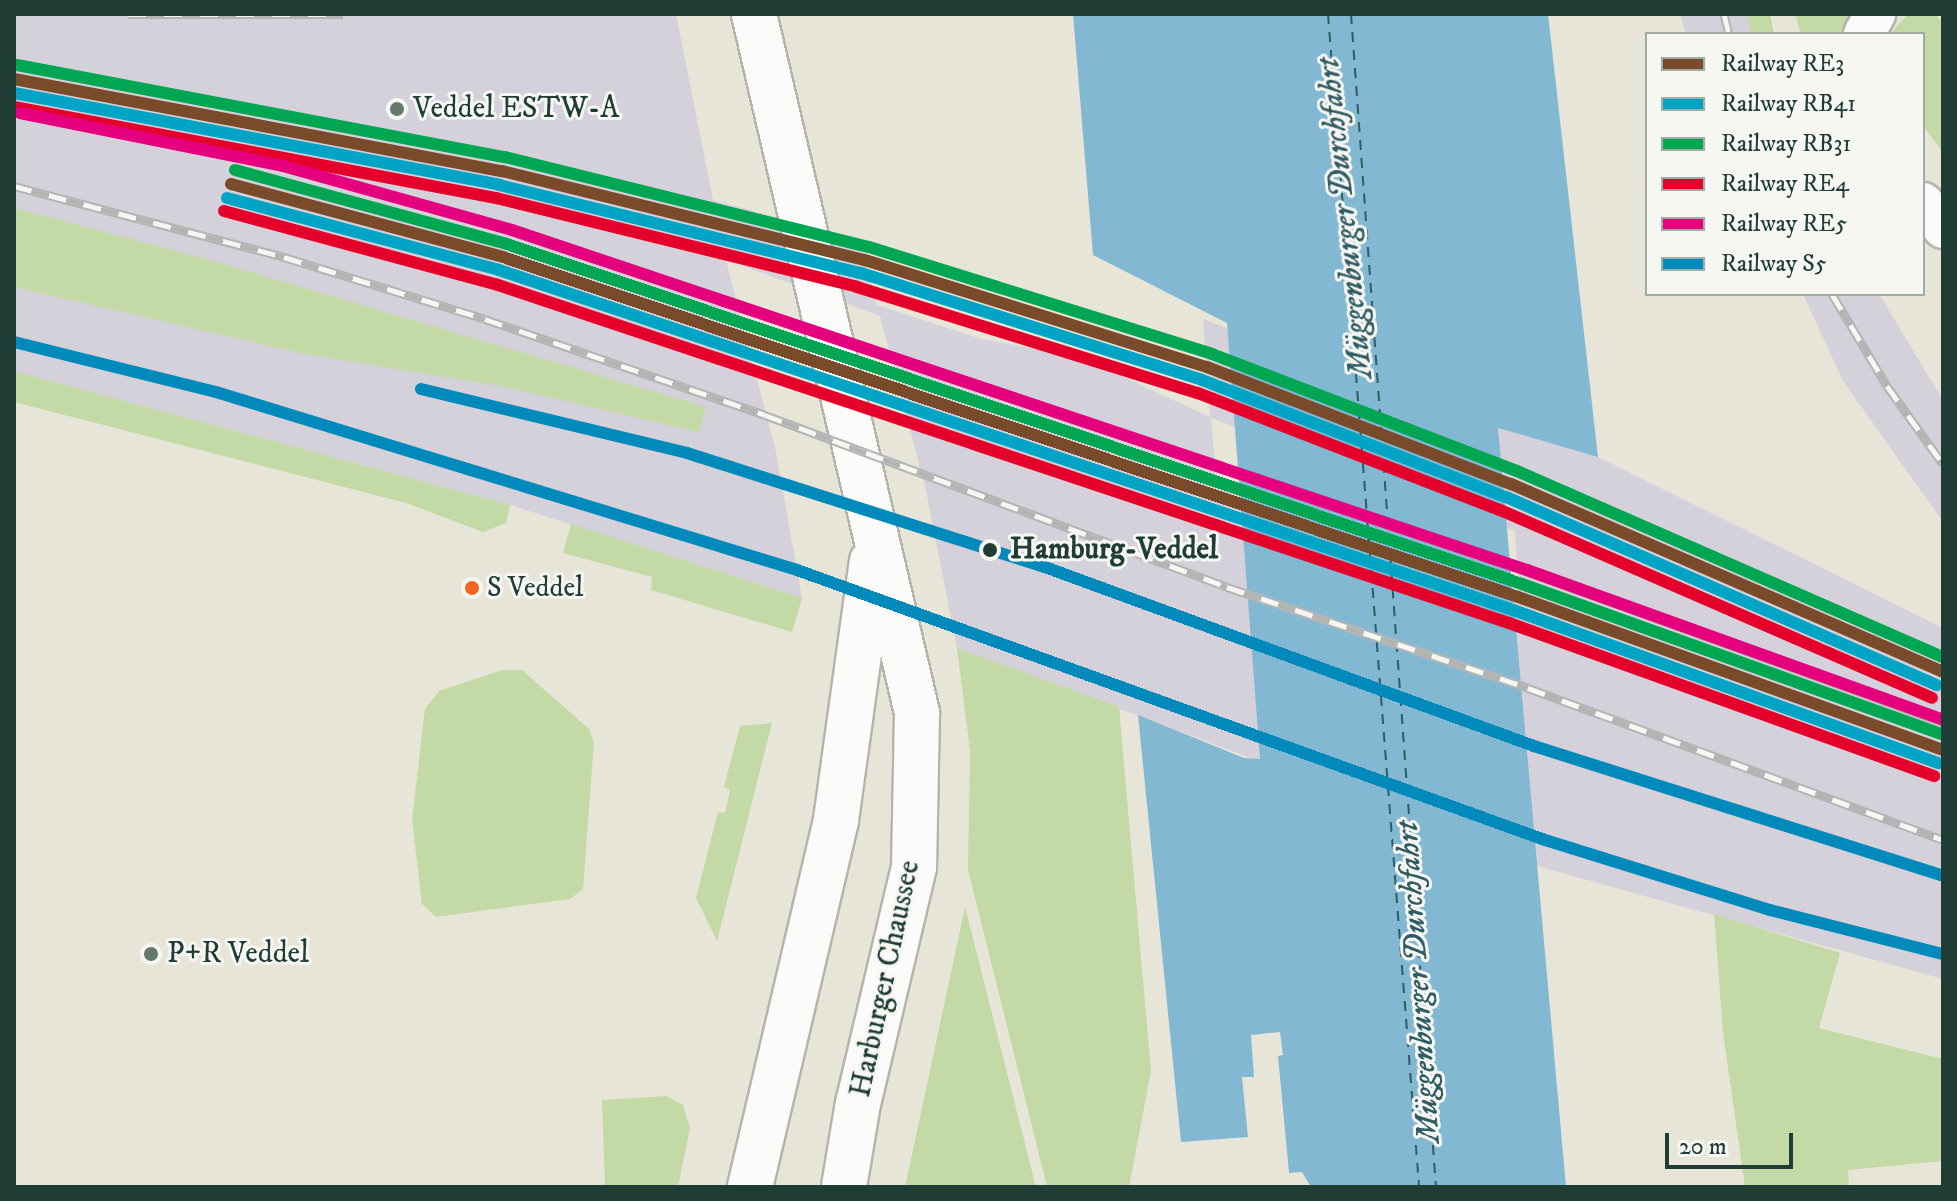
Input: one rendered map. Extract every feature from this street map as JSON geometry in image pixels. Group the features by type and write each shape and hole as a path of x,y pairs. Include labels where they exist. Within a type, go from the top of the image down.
{"main road":[{"name":"Harburger Chaussee","path":"754,14 917,713 917,813 905,920 858,1103 844,1187"},
{"name":"Harburger Chaussee","path":"750,1187 836,820 875,534"}],"street":[{"path":"1865,32 1875,14"},
{"path":"1925,206 1943,228"}],"shaded area":[{"path":"14,14 676,14 713,200 860,240 877,305 981,339 1078,356 1210,417 1203,319 1498,435 1498,428 1598,457 1943,628 1943,979 1544,868 957,648 926,491 880,316 726,260 776,452 802,598 510,505 14,371","holes":["1211,418 1515,531 1518,587 1217,487"]},
{"path":"1680,14 1746,14 1751,32 1685,32"},
{"path":"1804,296 1880,296 1943,400 1943,522 1843,381"}],"green space":[{"path":"1746,14 1770,14 1774,32 1751,32"},
{"path":"1795,14 1853,14 1841,32 1800,32"},
{"path":"1908,14 1935,14 1943,23 1943,152 1925,129 1925,32 1892,32"},
{"path":"14,208 203,258 706,407 699,432 500,386 300,353 14,287"},
{"path":"14,371 510,505 506,523 483,532 406,503 14,402"},
{"path":"571,524 802,598 792,632 651,590 652,577 563,553"},
{"path":"957,648 1119,707 1151,1071 1129,1187 1047,1187 968,870 970,751"},
{"path":"502,670 522,670 589,729 594,742 583,889 570,899 436,917 422,904 412,820 425,709 439,691"},
{"path":"772,723 717,941 696,898 718,812 725,813 730,790 724,787 740,726"},
{"path":"965,907 1036,1187 905,1187"},
{"path":"1714,914 1840,953 1819,1028 1943,1059 1943,1161 1848,1170 1849,1187 1745,1187 1723,1033"},
{"path":"666,1096 683,1105 690,1128 678,1187 605,1187 602,1100"}],"water":[{"name":"Müggenburger Durchfahrt","path":"1073,14 1548,14 1598,457 1498,428 1566,1187 1311,1187 1302,1172 1289,1173 1278,1056 1283,1055 1280,1032 1251,1035 1254,1077 1242,1077 1248,1137 1181,1142 1138,715 1244,758 1260,759 1227,323 1093,255"}],"ferry route":[{"path":"1328,14 1419,1187"},
{"path":"1351,14 1436,1187"}],"railway":[{"path":"128,14 343,14"},
{"path":"1724,14 1728,32"},
{"path":"14,107 263,161 509,229 1517,568 1943,722"},
{"path":"14,186 284,257 485,319 765,415 1227,587 1528,688 1943,840"},
{"path":"1833,296 1887,386 1943,464"}],"rail line":[{"name":"RB31","path":"17,65 505,157 869,247 1212,354 1517,471 1943,657"},
{"name":"RE3","path":"14,79 502,171 865,260 1207,367 1511,484 1943,672"},
{"name":"RB41","path":"14,93 499,185 861,273 1202,380 1506,497 1937,685"},
{"name":"RE4","path":"14,107 496,198 857,287 1198,393 1500,510 1932,698"},
{"name":"RE5","path":"20,113 283,166 512,230 1527,570 1943,720"},
{"name":"RB31","path":"235,170 507,244 1522,584 1943,735"},
{"name":"RE3","path":"231,184 503,257 1518,597 1943,750"},
{"name":"RB41","path":"227,198 499,270 1513,610 1938,763"},
{"name":"RE4","path":"224,211 495,284 1509,623 1934,776"},
{"name":"S5","path":"14,342 216,392 797,570 1542,839 1770,910 1943,954"},
{"name":"S5","path":"421,389 687,453 1042,566 1534,746 1943,876"}],"place":[{"name":"Veddel ESTW-A","path":"397,109"},
{"name":"Hamburg-Veddel","path":"990,550"},
{"name":"S Veddel","path":"472,588"},
{"name":"P+R Veddel","path":"151,954"}]}
